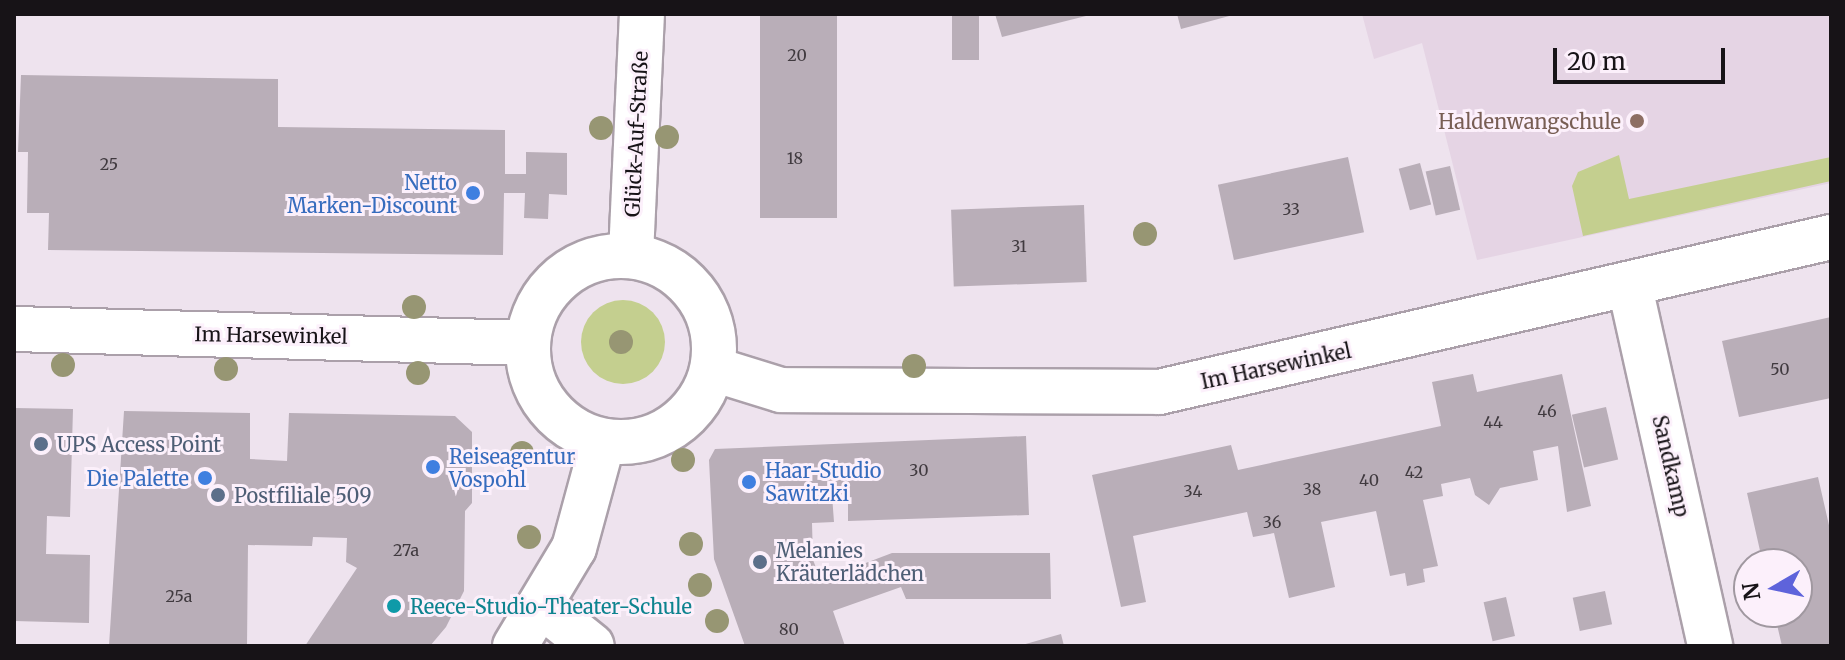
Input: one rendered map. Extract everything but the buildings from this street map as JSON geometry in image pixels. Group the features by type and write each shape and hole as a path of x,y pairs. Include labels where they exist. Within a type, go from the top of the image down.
{"street":[{"name":"Glück-Auf-Straße","path":"631,255 642,14"},
{"name":"Im Harsewinkel","path":"713,369 781,390 1159,392 1630,287 1831,237"},
{"path":"631,255 661,263 706,307 713,369 702,396 660,434 603,441 556,416 535,382 527,343 550,287 573,268 631,255"},
{"name":"Sandkamp","path":"1630,287 1710,646"},
{"name":"Im Harsewinkel","path":"14,329 527,343"},
{"path":"515,646 574,548 603,441"},
{"path":"541,605 592,646"}],"shaded area":[{"name":"Haldenwangschule","path":"1362,14 1831,14 1831,183 1477,260 1422,43 1374,59"}],"green space":[{"path":"1619,155 1629,199 1831,157 1831,181 1583,236 1572,186 1578,172"},
{"path":"623,300 639,303 653,312 662,326 665,342 662,358 653,372 639,381 623,384 607,381 593,372 584,358 581,342 584,326 593,312 607,303"}],"place":[{"name":"Haldenwangschule","path":"1637,121"},
{"name":"Netto Marken-Discount","path":"473,193"},
{"name":"UPS Access Point","path":"41,444"},
{"name":"Reiseagentur Vospohl","path":"433,467"},
{"name":"Die Palette","path":"205,478"},
{"name":"Haar-Studio Sawitzki","path":"749,482"},
{"name":"Postfiliale 509","path":"218,495"},
{"name":"Melanies Kräuterlädchen","path":"760,562"},
{"name":"Reece-Studio-Theater-Schule","path":"394,606"}]}
